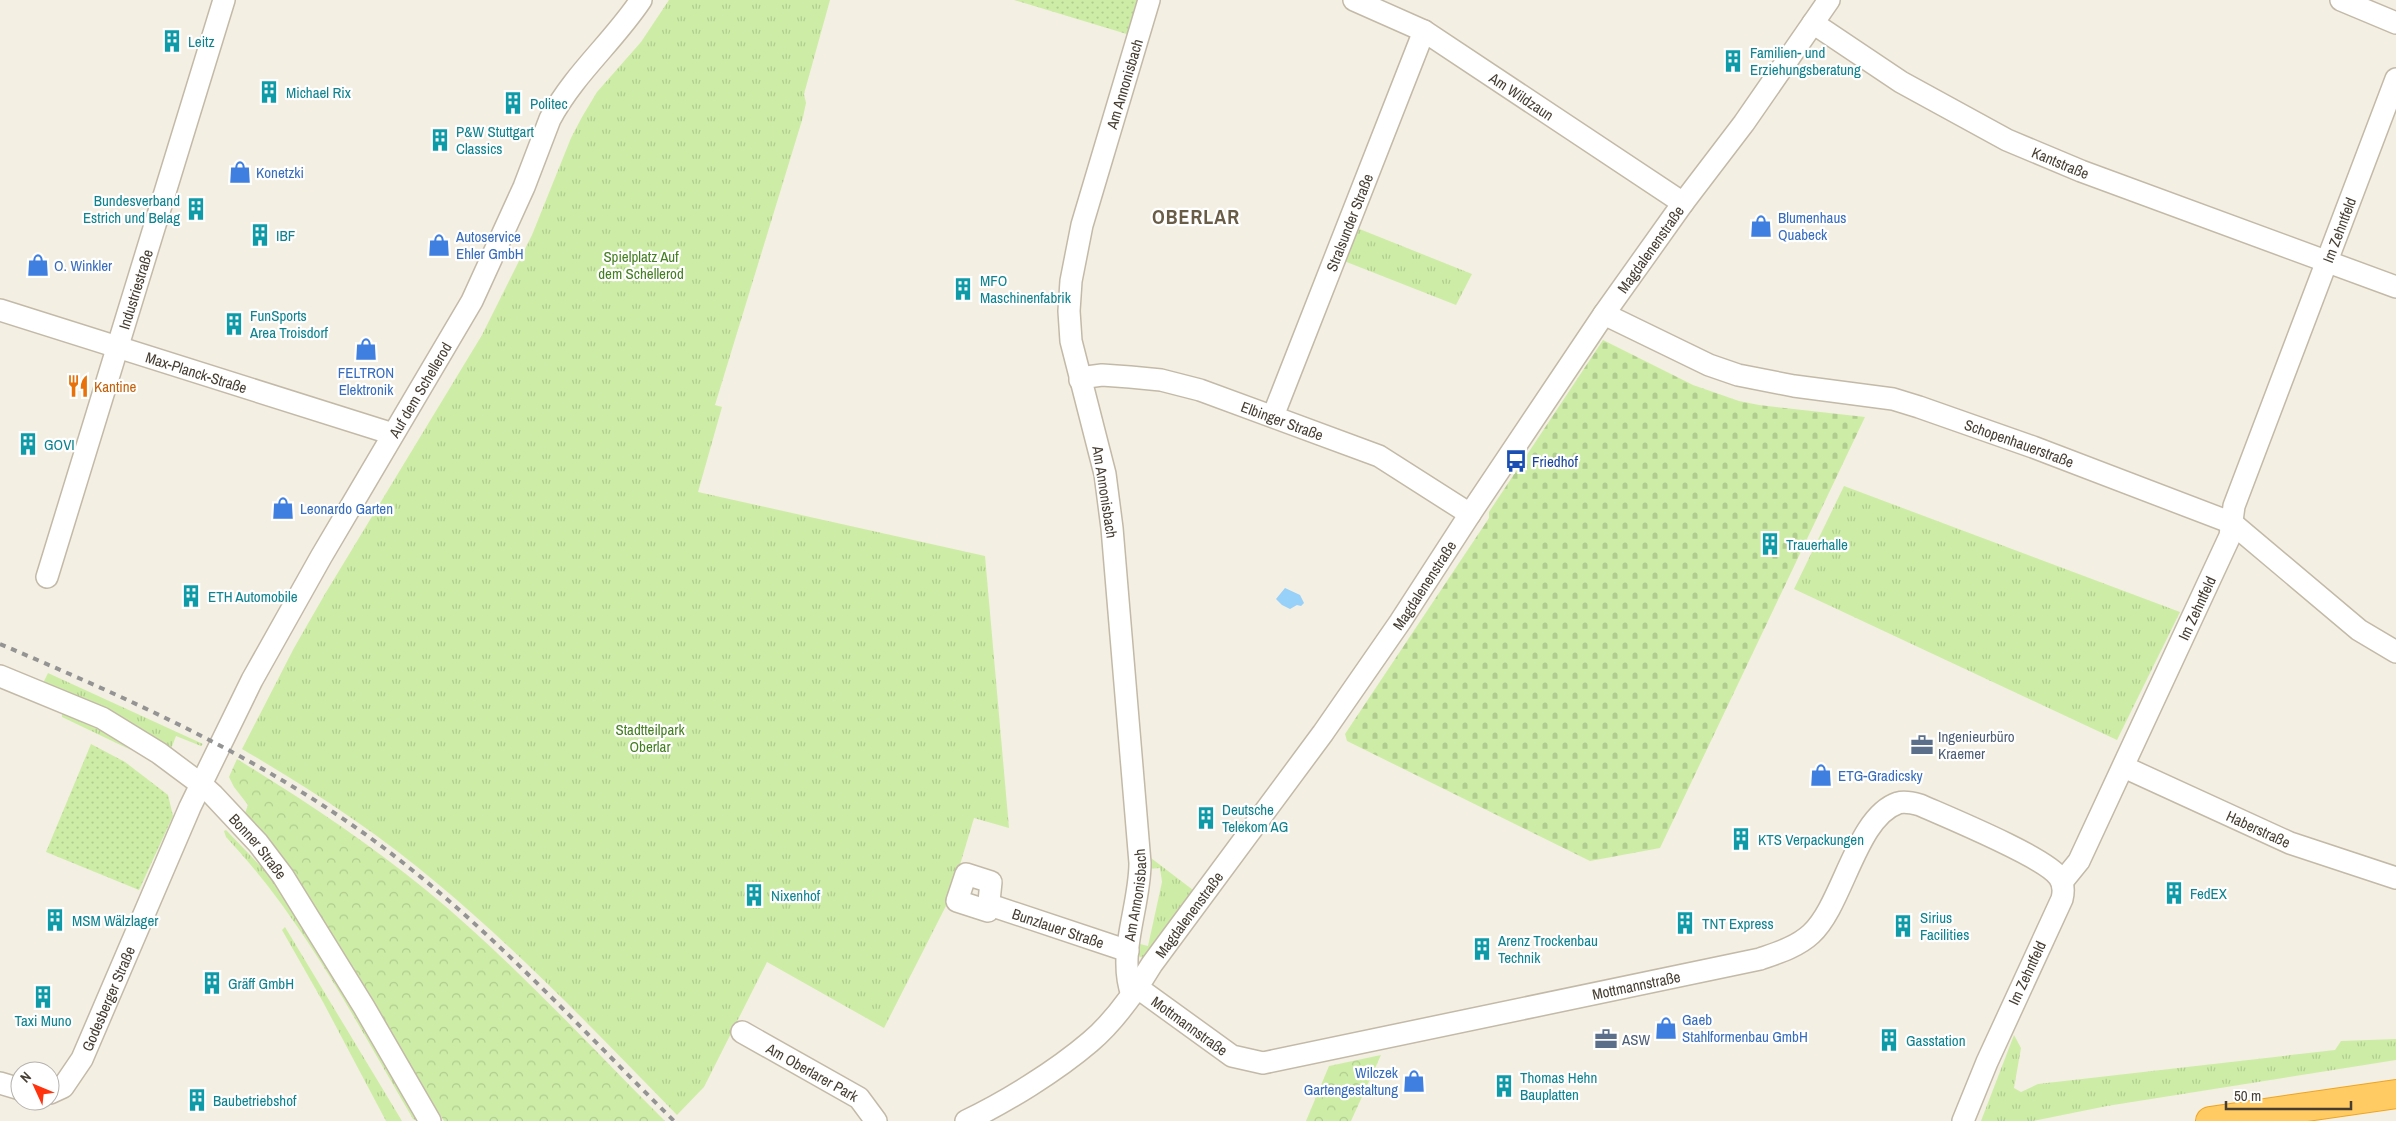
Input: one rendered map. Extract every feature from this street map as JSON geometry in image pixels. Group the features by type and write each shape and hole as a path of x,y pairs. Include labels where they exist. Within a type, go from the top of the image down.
{"highway":[{"path":"2210,1121 2396,1094"}],"street":[{"name":"Industriestraße","path":"47,578 224,0"},
{"name":"Auf dem Schellerod","path":"202,784 266,652 472,301 495,253 550,119 560,101 571,84 625,23 641,0"},
{"name":"Am Annonisbach","path":"1135,991 1128,985 1128,951 1140,879 1130,729 1109,498 1103,465 1070,341 1069,311 1076,250 1149,0"},
{"name":"Am Wildzaun","path":"1354,0 1424,31 1683,203"},
{"name":"Magdalenenstraße","path":"968,1121 1040,1077 1090,1042 1135,991 1152,964 1291,779 1360,680 1604,314 1683,203 1744,123 1830,0"},
{"path":"2341,0 2396,22"},
{"name":"Kantstraße","path":"1813,23 1900,82 2007,140 2082,171 2326,263 2338,265 2396,287"},
{"name":"Stralsunder Straße","path":"1273,416 1424,31"},
{"name":"Im Zehntfeld","path":"1964,1119 1987,1062 2062,899 2062,882 2079,861 2230,536 2234,506 2396,79"},
{"name":"Max-Planck-Straße","path":"0,310 393,434"},
{"name":"Schopenhauerstraße","path":"1604,314 1709,365 1738,375 1794,386 1893,399 1919,406 2033,447 2232,523 2359,630 2396,652"},
{"name":"Elbinger Straße","path":"1080,380 1102,375 1161,380 1200,390 1379,456 1470,514"},
{"name":"Bonner Straße","path":"0,676 102,718 159,753 202,784 258,843 283,876 430,1118"},
{"name":"Haberstraße","path":"2124,767 2290,844 2396,878"},
{"name":"Godesberger Straße","path":"60,1088 63,1087 82,1059 190,807 202,784"},
{"name":"Mottmannstraße","path":"1135,991 1232,1056 1263,1063 1760,959 1785,950 1811,934 1823,918 1874,820 1882,812 1898,803 1920,804 2048,866 2062,882"},
{"name":"Bunzlauer Straße","path":"990,905 1128,951"},
{"name":"Am Oberlarer Park","path":"742,1032 859,1098 876,1121"}],"green space":[{"name":"Stadtteilpark Oberlar","path":"669,0 830,0 804,94 806,103 803,117 715,405 722,407 698,492 985,556 1009,828 974,818 950,898 884,1028 767,962 704,1087 677,1115 531,967 438,884 343,812 242,749 294,648 325,594 482,335 532,235 571,138 582,117 597,92 641,42"},
{"path":"1014,0 1140,0 1130,35"},
{"path":"732,25 744,29 741,41 728,38"},
{"path":"1357,228 1472,274 1456,305 1344,261"},
{"path":"1603,340 1693,385 1739,401 1865,417 1660,848 1590,861 1347,741 1345,734 1489,518 1489,512"},
{"path":"1844,486 2180,612 2117,740 1794,589"},
{"path":"48,673 203,744 201,746 176,736 171,749 156,739 42,685"},
{"path":"62,713 102,731 131,750 62,717"},
{"path":"91,744 125,762 168,795 173,816 139,890 46,852"},
{"path":"237,759 333,821 380,854 426,890 518,973 665,1121 444,1121 263,834 245,813 248,805 229,777"},
{"path":"226,830 270,876 298,916 419,1121 413,1119 349,1009 304,937 280,902 226,837 224,831"},
{"path":"1147,855 1193,890 1143,958 1133,954 1136,943 1148,946 1162,882 1160,868 1148,869"},
{"path":"285,927 402,1121 386,1121 323,1002 282,930"},
{"path":"2014,1035 2021,1048 2014,1088 2021,1092 2038,1084 2335,1050 2341,1041 2396,1039 2396,1060 2107,1106 2033,1121 1981,1121"},
{"path":"1381,1055 1351,1121 1306,1121 1329,1066"}],"water":[{"path":"1285,588 1300,595 1304,603 1301,606 1297,605 1290,609 1282,605 1276,599"}],"railway":[{"path":"0,644 150,710 198,734 293,787 339,816 384,848 461,911 534,980 674,1121"}],"place":[{"name":"Leitz","path":"172,41"},
{"name":"Familien- und Erziehungsberatung","path":"1733,61"},
{"name":"Michael Rix","path":"269,92"},
{"name":"Politec","path":"513,103"},
{"name":"P&W Stuttgart Classics","path":"440,140"},
{"name":"Konetzki","path":"240,172"},
{"name":"Bundesverband Estrich und Belag","path":"196,209"},
{"name":"Blumenhaus Quabeck","path":"1761,226"},
{"name":"IBF","path":"260,235"},
{"name":"Autoservice Ehler GmbH","path":"439,245"},
{"name":"O. Winkler","path":"38,265"},
{"name":"MFO Maschinenfabrik","path":"963,289"},
{"name":"FunSports Area Troisdorf","path":"234,324"},
{"name":"FELTRON Elektronik","path":"366,349"},
{"name":"Kantine","path":"78,386"},
{"name":"GOVI","path":"28,444"},
{"name":"Friedhof","path":"1516,461"},
{"name":"Leonardo Garten","path":"283,508"},
{"name":"Trauerhalle","path":"1770,544"},
{"name":"ETH Automobile","path":"191,596"},
{"name":"Ingenieurbüro Kraemer","path":"1922,745"},
{"name":"ETG-Gradicsky","path":"1821,775"},
{"name":"Deutsche Telekom AG","path":"1206,818"},
{"name":"KTS Verpackungen","path":"1741,839"},
{"name":"FedEX","path":"2174,893"},
{"name":"Nixenhof","path":"754,895"},
{"name":"MSM Wälzlager","path":"55,920"},
{"name":"TNT Express","path":"1685,923"},
{"name":"Sirius Facilities","path":"1903,926"},
{"name":"Arenz Trockenbau Technik","path":"1482,949"},
{"name":"Gräff GmbH","path":"212,983"},
{"name":"Taxi Muno","path":"43,997"},
{"name":"Gaeb Stahlformenbau GmbH","path":"1666,1028"},
{"name":"ASW","path":"1606,1039"},
{"name":"Gasstation","path":"1889,1040"},
{"name":"Wilczek Gartengestaltung","path":"1414,1081"},
{"name":"Thomas Hehn Bauplatten","path":"1504,1086"},
{"name":"Baubetriebshof","path":"197,1100"}],"district":[{"name":"OBERLAR","path":"1196,216"}],"park label":[{"name":"Spielplatz Auf dem Schellerod","path":"641,264"}]}
